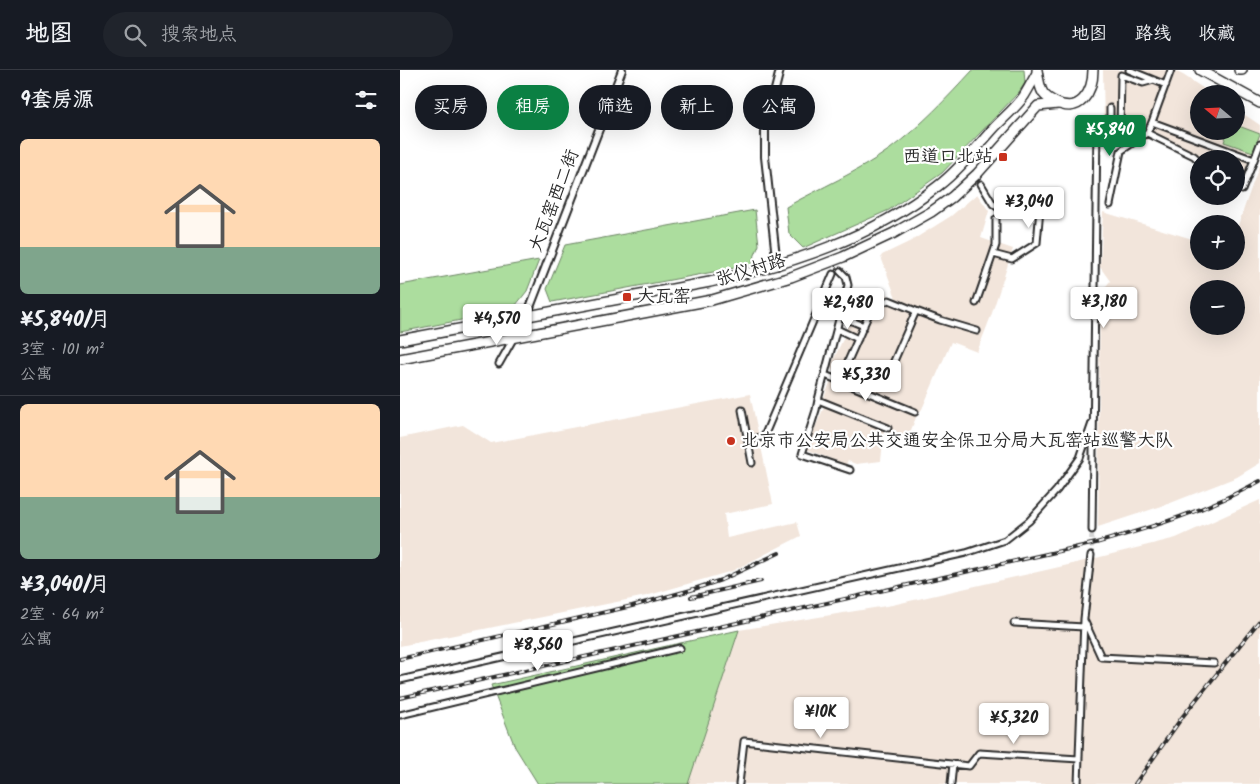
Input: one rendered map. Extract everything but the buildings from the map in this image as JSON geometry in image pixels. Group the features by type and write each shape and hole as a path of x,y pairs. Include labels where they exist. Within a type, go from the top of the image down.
{"main road":[{"name":"张仪村路","path":"400,359 712,300 790,277 843,257 894,233 931,212 952,197 977,174 1038,106 1076,105 1084,99 1090,90 1093,70"},
{"path":"1200,70 1260,103"},
{"name":"张仪村路","path":"400,340 710,282 777,266 869,230 920,199 939,185 965,161 1023,97 1037,71"},
{"path":"1037,71 1043,93 1058,104"}],"street":[{"name":"大瓦窑西二街","path":"526,316 622,70"},
{"path":"777,266 765,157 765,129 780,70"},
{"path":"1129,70 1166,85"},
{"path":"1110,205 1121,151 1148,133 1171,70"},
{"path":"1110,108 1110,129 1120,130 1121,75 1143,83 1154,80"},
{"path":"1152,122 1254,160"},
{"path":"1092,530 1097,127"},
{"path":"1148,133 1190,154"},
{"path":"1245,182 1260,144"},
{"path":"981,184 993,204 997,207 1040,209 1037,243 1012,259 993,254"},
{"path":"976,303 996,245 996,219"},
{"path":"840,271 846,277 848,285 816,410 802,454 850,470"},
{"path":"748,440 765,434 833,274"},
{"path":"916,311 883,386 844,370 872,307 889,300 940,320 978,331"},
{"path":"499,364 526,316"},
{"path":"840,316 864,326"},
{"path":"837,329 858,339"},
{"path":"825,375 915,412"},
{"path":"818,400 888,428"},
{"path":"742,410 752,464"},
{"path":"400,680 956,555 1005,540 1029,521 1057,490 1080,458 1092,423"},
{"path":"1078,784 1084,619 1091,555"},
{"path":"1084,619 1101,657 1214,663"},
{"path":"1014,623 1084,626"},
{"path":"400,715 680,648"},
{"path":"739,784 744,741 969,766 978,753 1079,759"},
{"path":"951,784 953,764"}],"shaded area":[{"path":"1103,70 1173,70 1198,85 1190,85 1190,140 1245,140 1245,115 1260,125 1260,149 1245,188 1245,150 1190,150 1190,158 1149,139 1143,141 1104,135"},
{"path":"1260,163 1260,463 1237,477 1168,504 1098,527 1100,294 1110,281 1100,267 1103,212 1190,238 1190,270 1245,270 1245,215 1242,215"},
{"path":"977,194 989,211 981,238 1013,249 977,352 951,342 907,440 884,431 881,461 856,464 848,461 846,465 806,449 824,407 821,405 834,373 831,365 844,337 853,306 856,307 861,293 877,298 879,292 896,298 881,257 882,255 911,241 951,216"},
{"path":"750,394 773,504 724,514 727,538 797,522 801,536 732,571 646,596 400,646 400,438 463,425 491,443"},
{"path":"1260,500 1260,784 688,784 739,630 892,605 1068,565 1176,538"}],"green space":[{"path":"973,70 1024,70 1025,83 1019,92 942,173 889,210 803,248 789,234 786,207 852,172 890,149 923,121"},
{"path":"1245,128 1260,134 1253,152 1224,142 1225,140 1245,140"},
{"path":"755,210 759,245 751,265 552,302 547,289 565,245"},
{"path":"539,260 527,291 512,310 400,332 400,285"},
{"path":"739,630 688,784 538,784 515,747 491,685"}],"tunnel":[{"path":"1091,555 1092,530"}],"railway":[{"path":"400,698 1096,543 1180,517 1220,501 1260,481"},
{"path":"400,659 632,606 691,590 721,580 779,553"},
{"path":"691,597 761,581"},
{"path":"1135,784 1183,716 1260,620"}],"place":[{"name":"西道口北站","path":"1003,157"},
{"name":"大瓦窑","path":"627,297"},
{"name":"北京市公安局公共交通安全保卫分局大瓦窑站巡警大队","path":"731,441"}]}
